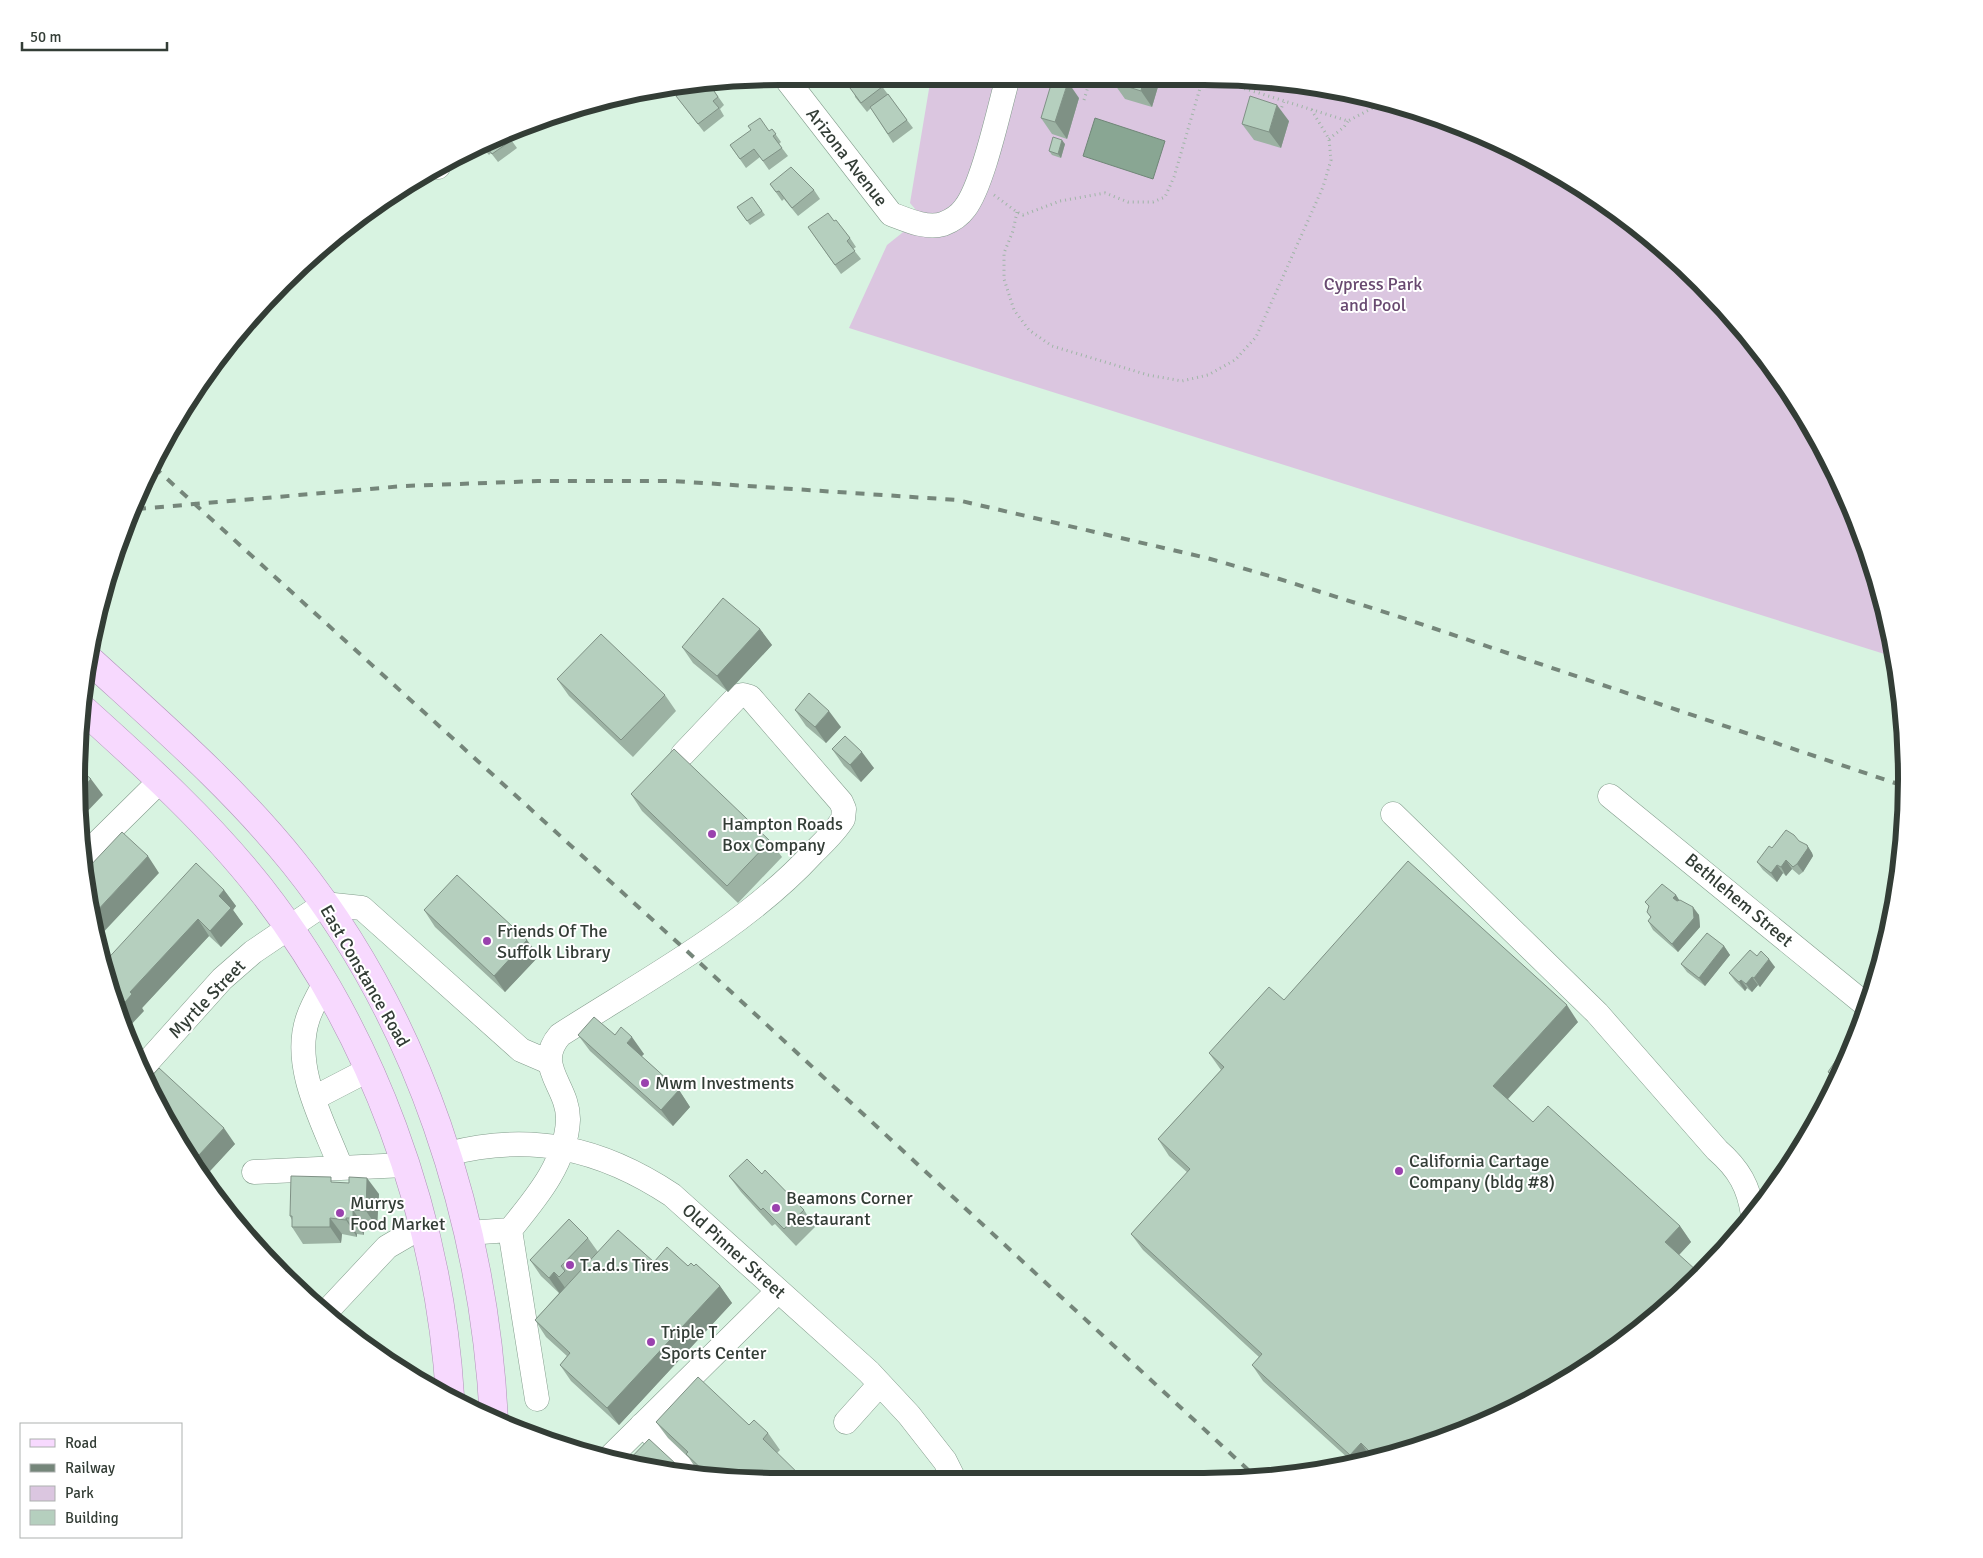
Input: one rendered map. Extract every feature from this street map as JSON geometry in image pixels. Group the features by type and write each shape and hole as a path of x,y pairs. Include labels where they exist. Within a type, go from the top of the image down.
{"main road":[{"name":"East Constance Road","path":"94,672 244,805 295,863 324,904 381,996 408,1050 447,1154 468,1233 487,1332 493,1411"},
{"path":"88,714 216,836 260,888 324,983 368,1070 405,1165 423,1226 440,1306 449,1389"}],"street":[{"name":"Arizona Avenue","path":"791,85 891,214 928,225 943,224 956,218 966,208 974,189"},
{"path":"974,189 1006,85"},
{"path":"468,1233 510,1230 545,1187 566,1133 566,1105 549,1062 552,1044 560,1035 718,932 761,901 801,866 843,819 844,809 841,802 750,697 738,696 683,754"},
{"path":"89,851 160,781"},
{"name":"Bethlehem Street","path":"1610,796 1861,1001"},
{"path":"1393,814 1597,1013 1717,1150 1732,1163 1743,1179 1751,1197 1752,1205"},
{"path":"324,904 362,908 521,1050 549,1062"},
{"name":"Myrtle Street","path":"146,1063 222,979 253,952 324,904"},
{"path":"324,983 307,1018 304,1044 305,1068 314,1098 341,1168"},
{"path":"314,1098 368,1070"},
{"name":"Old Pinner Street","path":"447,1154 486,1147 532,1145 562,1147 615,1162 652,1182 672,1195 880,1384 909,1415 945,1461 951,1473"},
{"path":"254,1172 405,1165"},
{"path":"330,1308 387,1246 423,1226"},
{"path":"510,1230 537,1399"},
{"path":"614,1453 778,1291"},
{"path":"846,1422 880,1384"},
{"path":"642,1425 687,1467"}],"path":[{"path":"1084,100 1089,85"},
{"path":"974,189 996,195 1017,212 1023,214 1060,201 1105,193 1128,202 1152,202 1165,197 1174,178 1201,85"},
{"path":"1237,86 1348,120"},
{"path":"1278,118 1284,100"},
{"path":"1329,140 1344,127 1348,120 1375,107"},
{"path":"1017,212 1013,231 1004,253 1004,279 1014,310 1029,330 1052,346 1148,375 1182,381 1208,375 1235,360 1256,337 1322,187 1331,160 1329,140 1310,109"}],"green space":[{"name":"Cypress Park and Pool","path":"930,85 1249,86 1339,98 1427,122 1470,138 1551,178 1590,202 1662,257 1726,321 1781,393 1805,432 1826,472 1845,513 1861,556 1874,599 1887,655 849,328 887,245 922,217 910,203"}],"shaded area":[{"path":"1095,118 1165,141 1153,179 1083,156"}],"building":[{"path":"854,85 880,85 882,87 861,103 850,88"},
{"path":"1051,85 1067,85 1055,122 1041,118"},
{"path":"1122,85 1142,85 1141,91"},
{"path":"712,88 718,97 713,101 719,108 698,124 676,96 681,92"},
{"path":"888,94 907,120 888,134 870,107"},
{"path":"1250,96 1277,105 1269,132 1242,124"},
{"path":"760,118 769,131 772,129 776,134 773,136 782,148 763,161 754,149 740,159 730,145 751,130 748,126"},
{"path":"1053,137 1062,140 1058,154 1049,151"},
{"path":"512,140 492,154 489,149"},
{"path":"791,167 814,190 792,208 779,191 776,192 770,184"},
{"path":"752,197 762,211 747,221 737,207"},
{"path":"828,213 850,238 847,241 855,251 835,265 808,227"},
{"path":"723,598 760,629 717,676 682,647"},
{"path":"601,634 665,695 621,740 557,679"},
{"path":"809,693 829,711 815,727 795,710"},
{"path":"845,736 862,752 850,765 832,749"},
{"name":"Hampton Roads Box Company","path":"674,749 770,841 727,886 631,794"},
{"path":"85,774 91,779 85,785"},
{"path":"1786,830 1807,845 1808,848 1793,867 1786,860 1781,867 1777,865 1771,873 1757,862 1769,846 1772,848"},
{"path":"122,832 148,856 97,910 90,865"},
{"name":"California Cartage Company (bldg #8)","path":"1408,861 1567,1005 1493,1086 1533,1122 1548,1106 1680,1226 1665,1242 1695,1270 1662,1301 1626,1330 1590,1356 1551,1380 1470,1420 1427,1436 1370,1452 1361,1443 1350,1455 1252,1365 1262,1354 1131,1234 1190,1169 1158,1139 1224,1067 1209,1053 1269,987 1284,1000"},
{"path":"196,863 224,890 219,896 231,908 210,931 198,919 130,992 132,994 123,1005 109,958"},
{"name":"Friends Of The Suffolk Library","path":"457,875 527,940 494,976 424,910"},
{"path":"1662,884 1676,895 1673,898 1677,901 1680,900 1693,907 1694,918 1672,944 1648,921 1651,917 1647,912 1649,906 1645,902"},
{"path":"1707,933 1724,946 1699,978 1681,964"},
{"path":"1750,950 1757,956 1761,951 1769,959 1754,978 1752,977 1746,984 1741,980 1739,982 1729,973"},
{"name":"Mwm Investments","path":"594,1017 615,1035 621,1027 632,1037 627,1043 679,1090 661,1110 578,1035"},
{"path":"1842,1051 1831,1074 1828,1072"},
{"path":"159,1068 224,1128 199,1155 192,1148 178,1126 152,1076"},
{"name":"Beamons Corner Restaurant","path":"747,1159 762,1174 765,1170 804,1210 784,1229 763,1208 761,1210 729,1176"},
{"path":"291,1176 331,1177 331,1182 349,1183 349,1177 367,1178 366,1211 353,1210 353,1218 346,1218 346,1220 330,1218 330,1227 292,1227 292,1216 290,1216"},
{"path":"569,1219 588,1238 561,1266 565,1271 559,1277 554,1272 549,1278 530,1260"},
{"path":"618,1230 654,1262 667,1247 688,1266 691,1263 694,1266 696,1264 720,1286 607,1408 560,1365 570,1353 535,1320"},
{"path":"698,1377 749,1425 754,1420 768,1433 763,1439 798,1473 734,1472 701,1468 686,1454 688,1452 656,1422"},
{"path":"649,1439 676,1464 675,1465 632,1457"}],"railway":[{"path":"158,470 688,952 1250,1472"},
{"path":"140,509 404,486 538,481 673,481 957,500 1207,558 1273,577 1394,615 1898,784"}],"place":[{"name":"Hampton Roads Box Company","path":"712,834"},
{"name":"Friends Of The Suffolk Library","path":"487,941"},
{"name":"Mwm Investments","path":"645,1083"},
{"name":"California Cartage Company (bldg #8)","path":"1399,1171"},
{"name":"Beamons Corner Restaurant","path":"776,1208"},
{"name":"Murrys Food Market","path":"340,1213"},
{"name":"T.a.d.s Tires","path":"570,1265"},
{"name":"Triple T Sports Center","path":"651,1342"}]}
